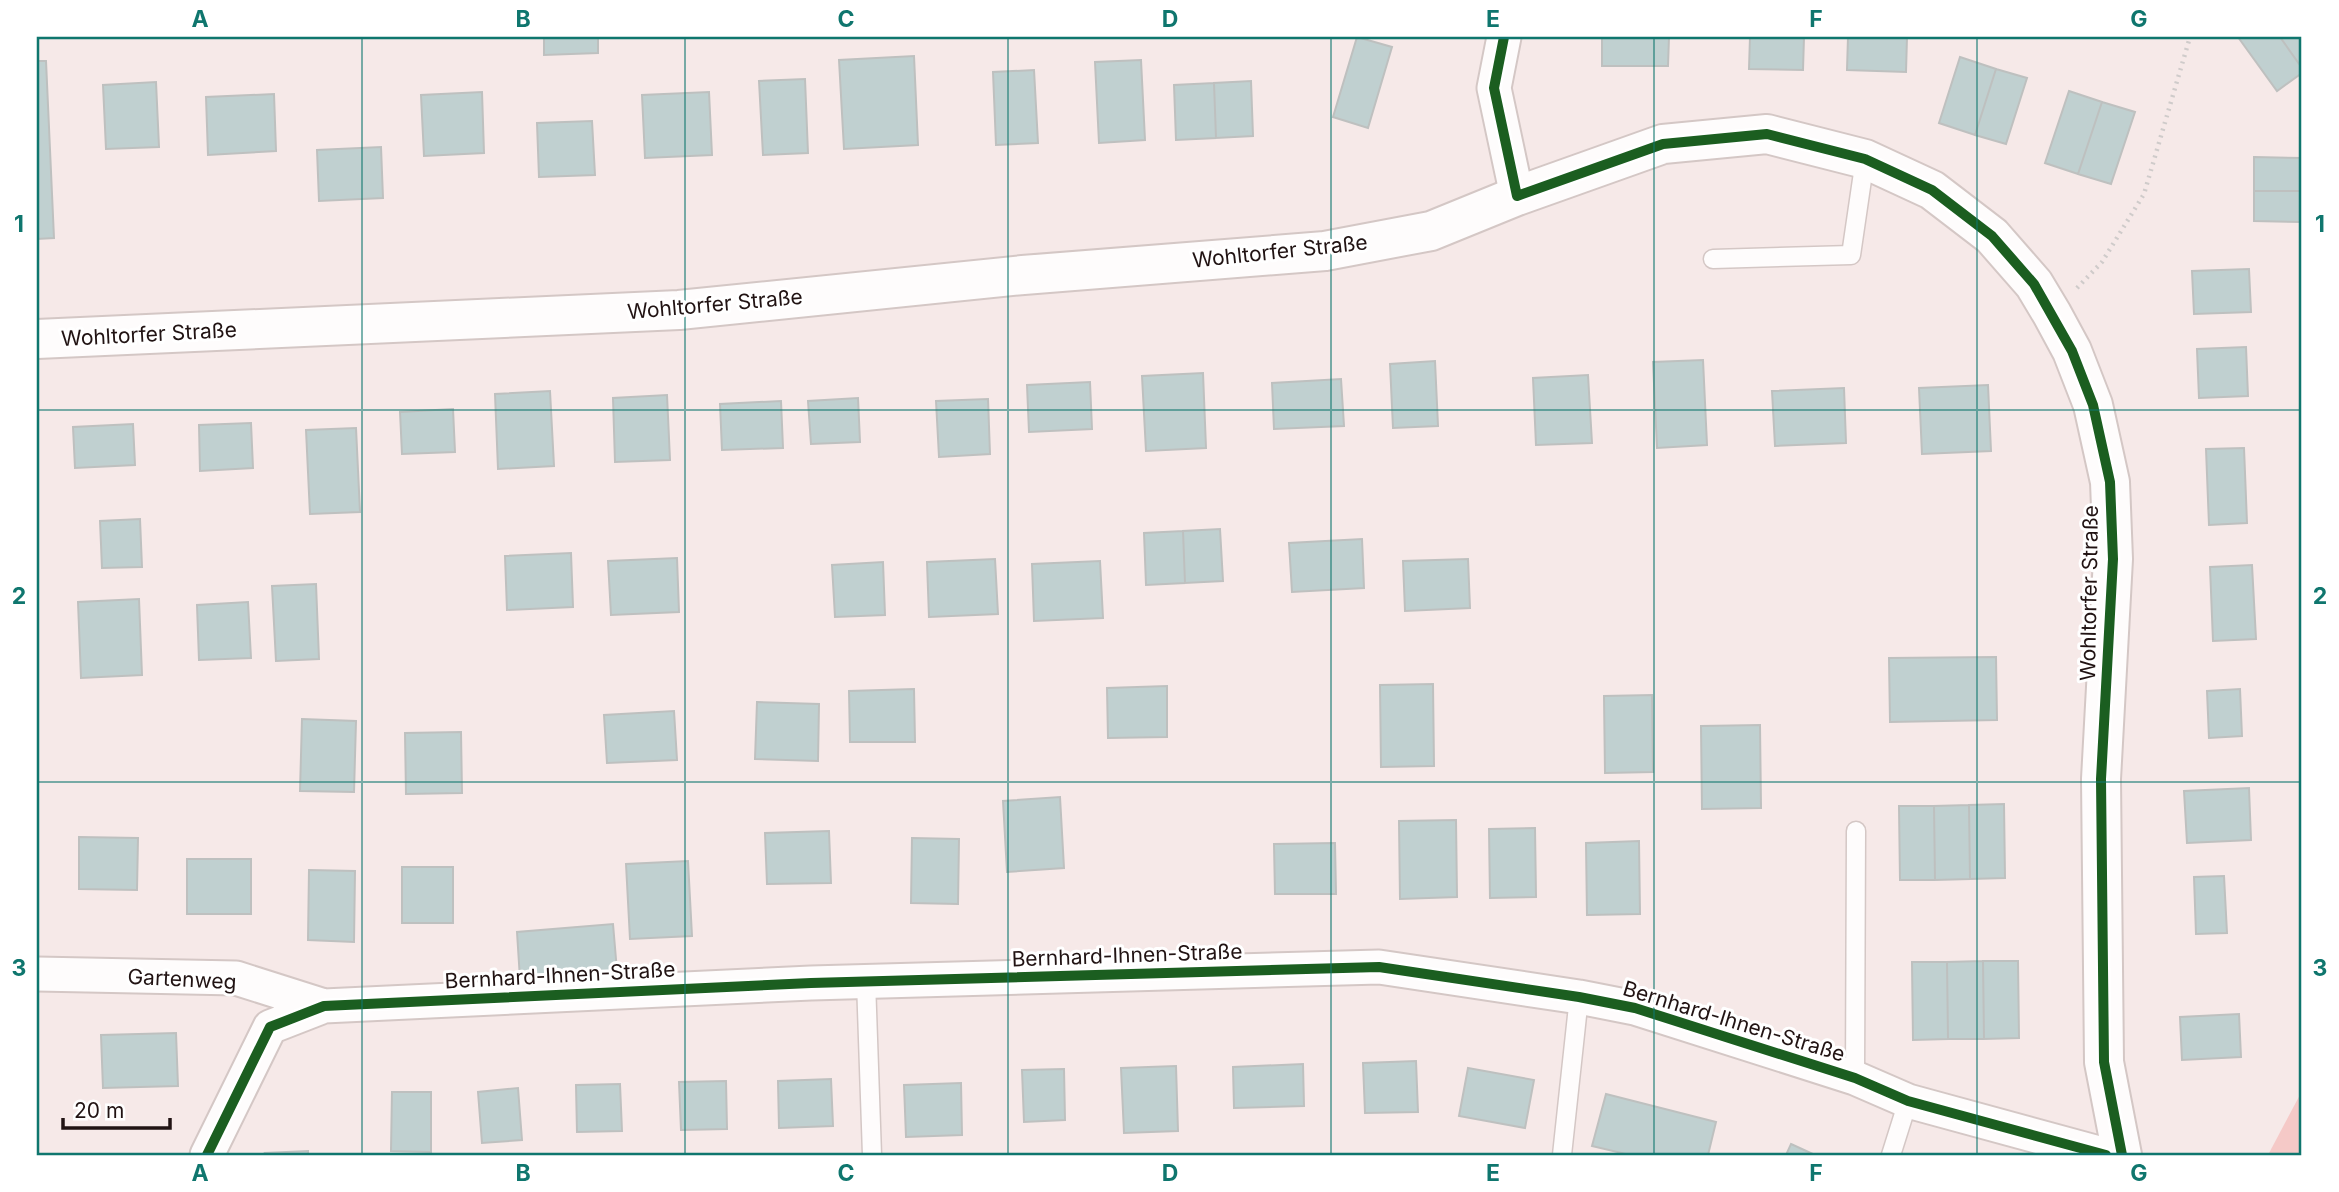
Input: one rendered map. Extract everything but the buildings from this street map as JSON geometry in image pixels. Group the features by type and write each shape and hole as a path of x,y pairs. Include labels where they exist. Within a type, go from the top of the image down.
{"street":[{"path":"1504,37 1493,88 1517,196"},
{"name":"Wohltorfer Straße","path":"37,339 679,310 1023,275 1325,250 1431,231 1517,196 1663,144 1768,134 1865,159 1932,190 1992,236 2034,284 2052,314 2072,351 2093,405 2110,482 2113,559 2101,779 2104,1062 2122,1155"},
{"name":"Bernhard-Ihnen-Straße","path":"207,1155 270,1027 324,1006 866,981 1379,967 1635,1008 1854,1078 1908,1101 2106,1155"},
{"name":"Gartenweg","path":"37,974 236,978 324,1006"}],"lane":[{"path":"1713,259 1851,255 1865,159"},
{"path":"1854,1078 1856,831"},
{"path":"866,981 872,1155"},
{"path":"1562,1155 1579,997"},
{"path":"1891,1155 1908,1101"}],"path":[{"path":"2052,314 2102,262 2144,194 2190,37"}],"shaded area":[{"path":"2302,1091 2302,1155 2268,1155"}],"cycle path":[{"path":"1504,37 1494,88 1517,196 1663,144 1767,134 1865,159 1932,190 1992,236 2034,284 2072,351 2093,405 2110,482 2113,559 2101,779 2104,1062 2122,1155"},
{"path":"207,1155 270,1027 324,1006 811,983 1379,967 1635,1008 1855,1078 1908,1101 2106,1155"}]}
